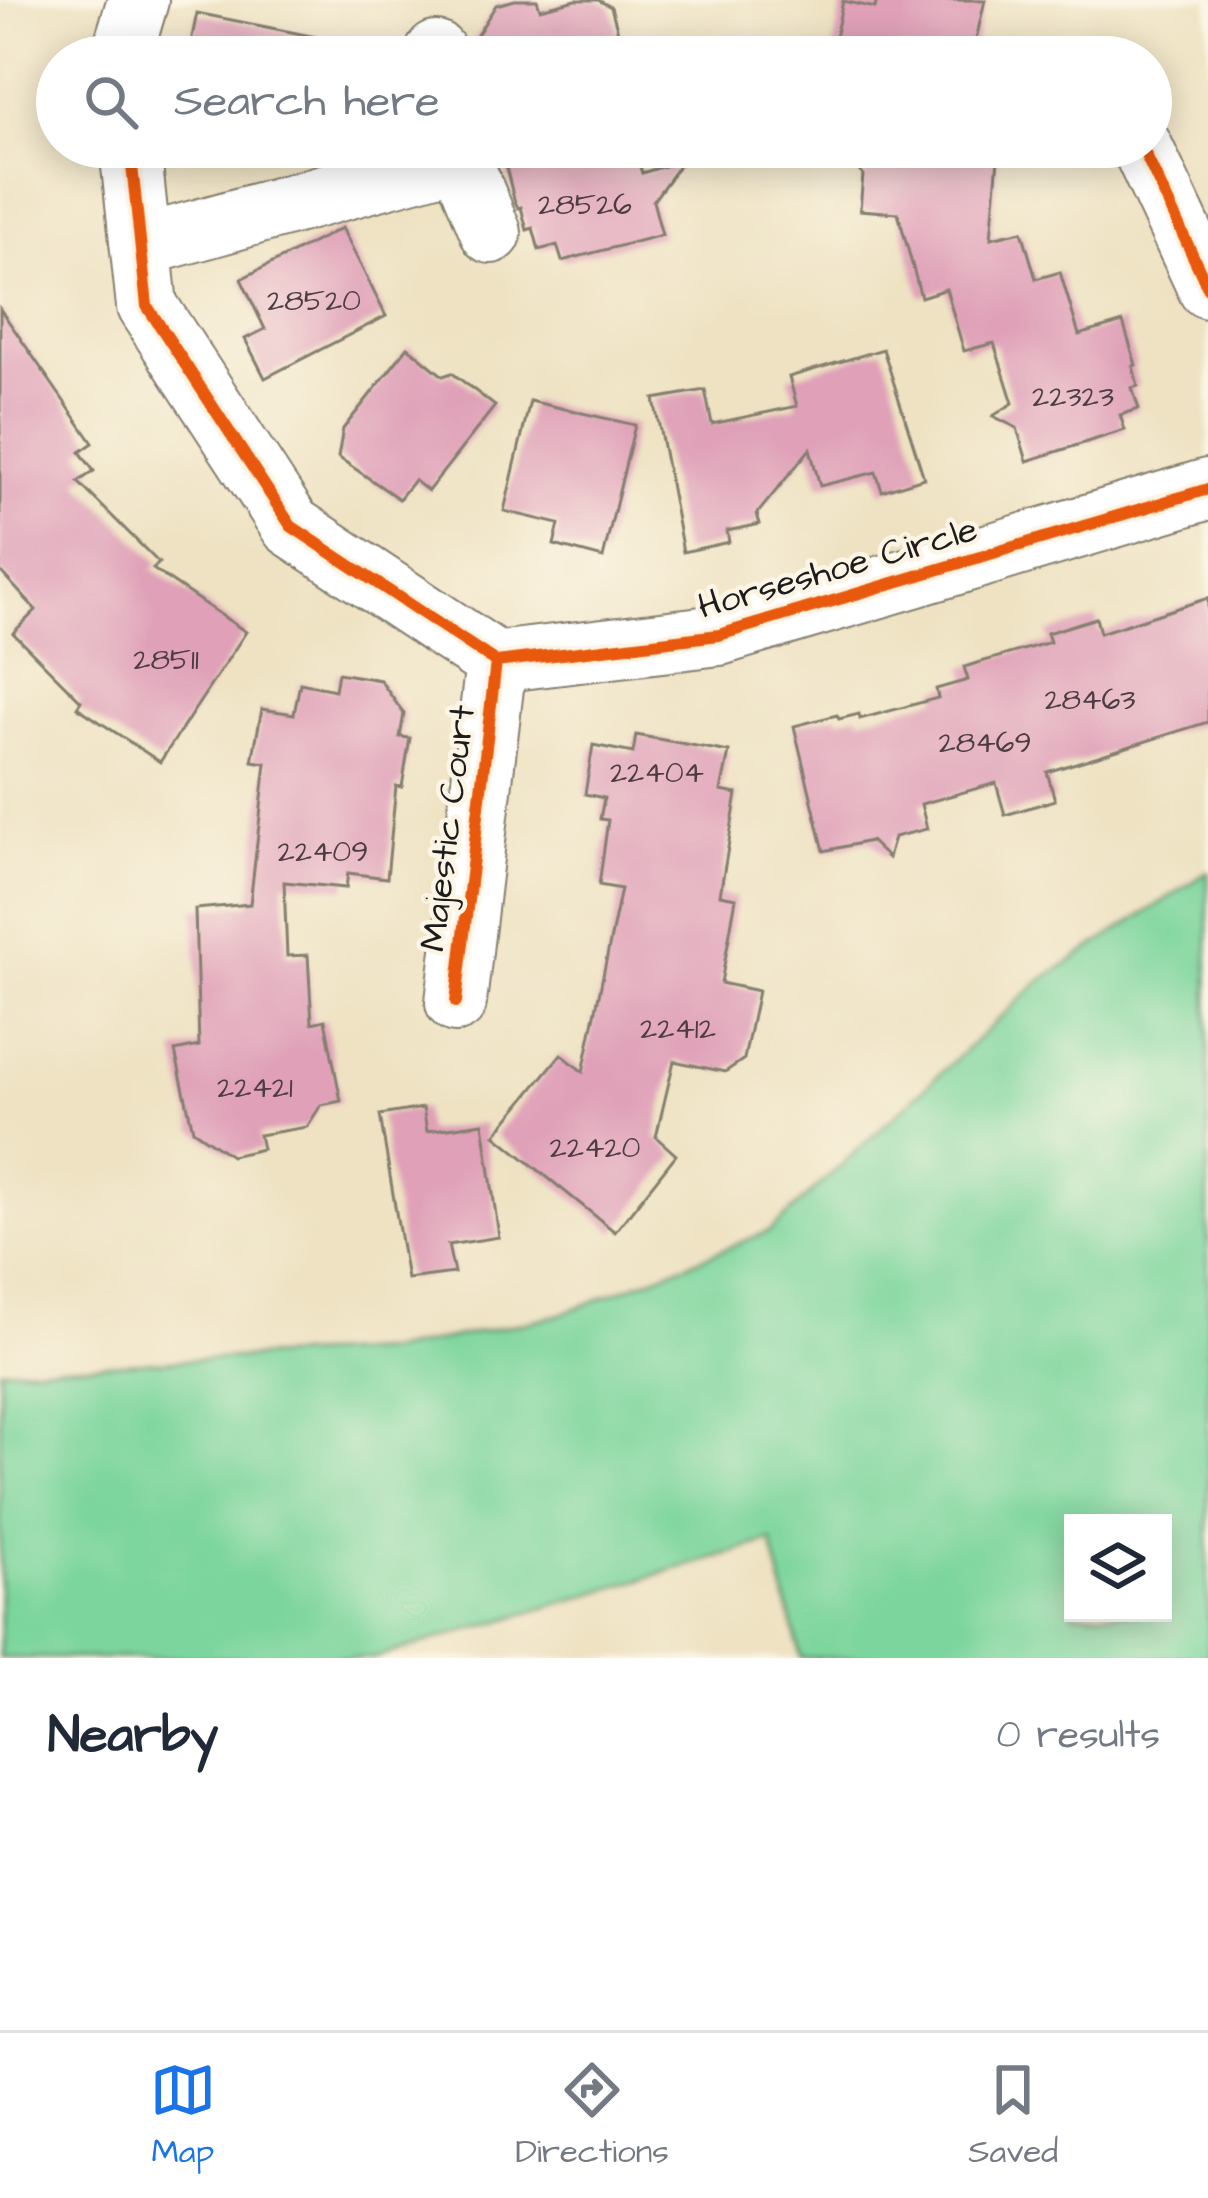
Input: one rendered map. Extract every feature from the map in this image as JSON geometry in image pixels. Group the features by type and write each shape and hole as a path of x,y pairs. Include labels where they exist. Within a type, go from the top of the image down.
{"street":[{"path":"127,36 138,0"},
{"path":"132,168 147,306 291,526 496,662"},
{"path":"141,246 404,168"},
{"path":"465,168 491,233"},
{"path":"1152,168 1208,288"},
{"name":"Horseshoe Circle","path":"496,662 718,635 1208,489"},
{"name":"Majestic Court","path":"455,1002 496,662"}],"green space":[{"path":"1208,872 1208,1658 801,1658 771,1541 375,1658 0,1658 0,1369 390,1351 559,1315 770,1231 1039,982"}],"building":[{"path":"537,0 540,9 598,0 611,7 619,36 476,36 496,5"},
{"path":"877,0 985,0 977,36 835,36 843,1 875,8"},
{"path":"197,13 311,36 192,36"},
{"path":"506,168 640,168 642,173 677,168 653,201 662,235 562,261 557,245 539,250 533,228 527,230"},
{"path":"857,168 997,168 991,238 1022,231 1036,279 1060,272 1079,335 1123,322 1136,365 1138,386 1132,388 1139,409 1120,415 1125,430 1027,461 1017,428 993,416 1013,403 994,343 964,351 946,289 921,297 898,213 860,210 863,175"},
{"path":"342,228 386,316 265,378 245,339 265,329 241,279"},
{"path":"0,309 93,443 80,452 94,471 78,482 159,563 153,569 246,632 160,762 77,707 81,701 13,633 36,610 0,571"},
{"path":"408,347 443,376 452,373 495,406 428,491 414,480 399,499 338,457 343,429"},
{"path":"883,349 924,478 882,491 876,472 820,486 810,449 757,514 760,524 727,531 729,542 683,552 654,399 705,390 712,424 797,406 789,377"},
{"path":"530,401 635,425 603,558 554,545 559,524 504,511"},
{"path":"1208,598 1208,722 1047,772 1055,800 1005,815 996,783 921,804 927,829 894,837 888,858 870,841 824,851 794,726 837,715 839,719 859,714 860,719 938,698 936,689 968,680 964,667 1050,642 1047,633 1096,618 1100,633"},
{"path":"338,673 380,680 404,714 400,737 410,738 402,787 396,786 387,878 348,873 346,888 284,882 287,956 308,955 312,1023 325,1020 341,1101 321,1105 307,1127 259,1135 262,1149 231,1156 193,1130 175,1051 199,1046 195,909 250,904 266,763 252,761 262,709 294,714 300,683 335,690"},
{"path":"636,735 729,752 721,791 737,794 720,895 736,898 721,983 758,991 744,1059 725,1072 674,1061 656,1137 676,1155 615,1232 495,1135 561,1054 583,1072 621,889 599,885 608,820 600,819 604,798 585,794 593,745 633,753"},
{"path":"423,1108 427,1131 483,1123 499,1237 448,1245 454,1273 407,1279 380,1115"}],"cycle path":[{"path":"132,168 147,306 291,526 496,662 719,635 1208,489"},
{"path":"1152,168 1208,288"},
{"path":"456,1002 496,662"}]}
